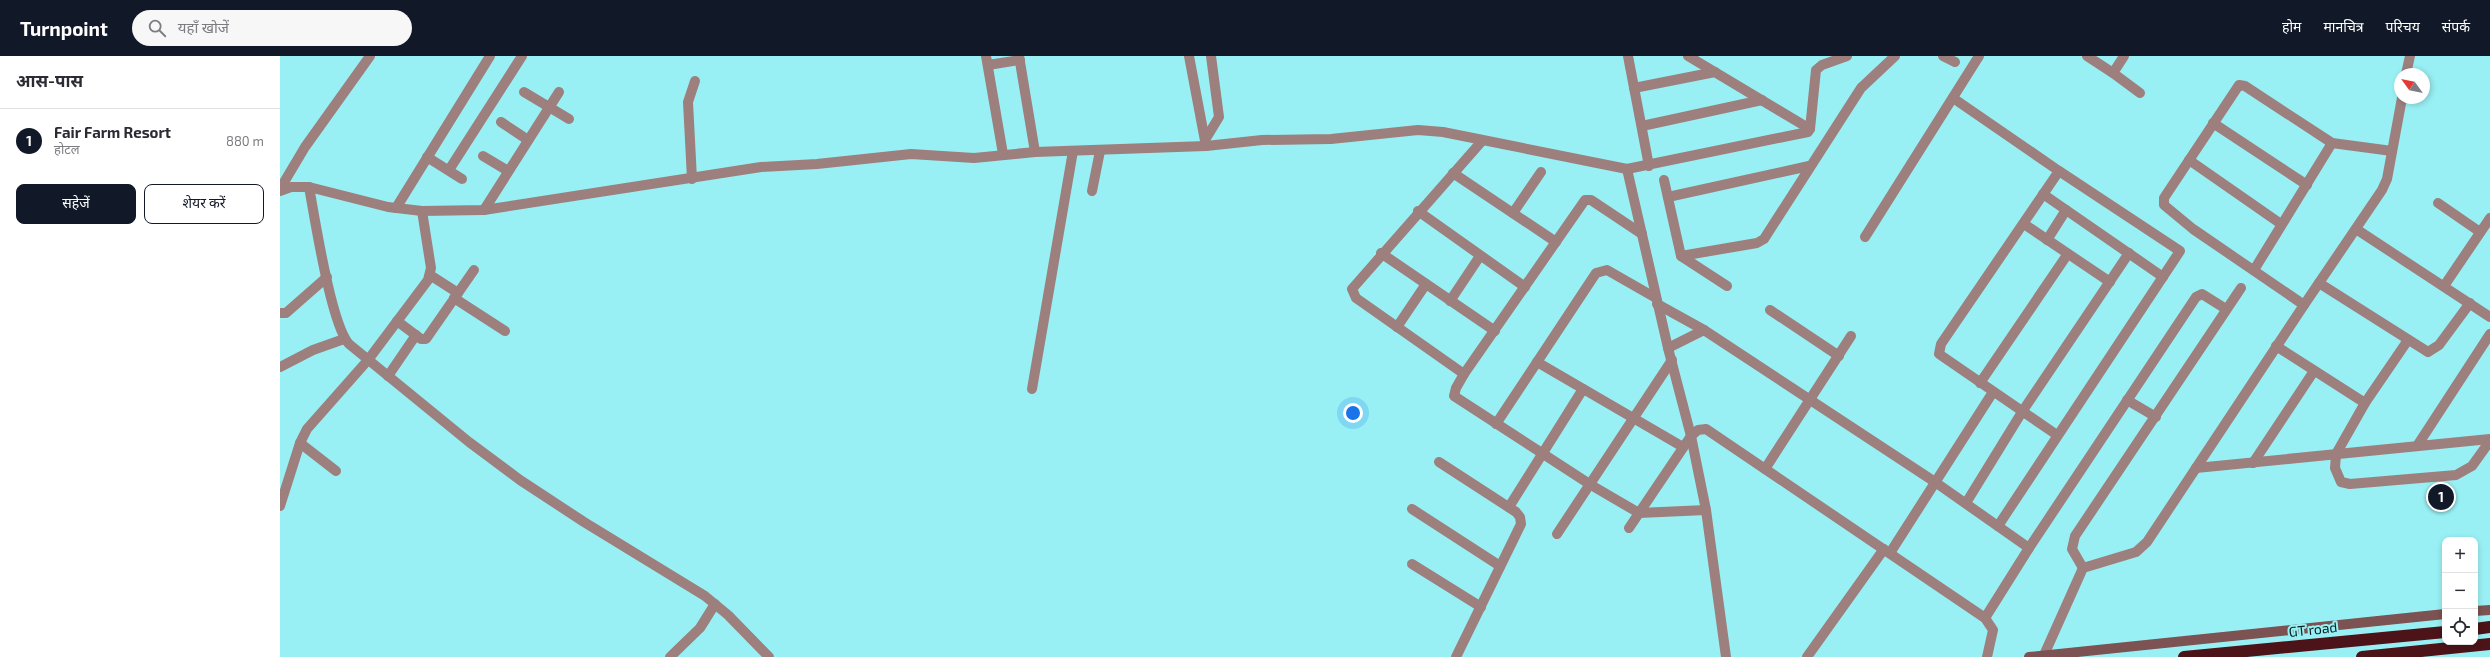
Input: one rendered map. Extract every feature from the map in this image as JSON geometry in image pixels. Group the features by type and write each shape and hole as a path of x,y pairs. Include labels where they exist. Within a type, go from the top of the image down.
{"highway":[{"path":"2478,629 2490,627"},
{"name":"GT road","path":"2184,657 2442,632"},
{"path":"2362,657 2490,644"}],"main road":[{"path":"2478,611 2490,610"},
{"path":"2029,657 2442,614"}],"street":[{"path":"281,187 305,147 370,56"},
{"path":"396,208 490,56"},
{"path":"1189,56 1205,143"},
{"path":"1205,143 1219,117 1211,56"},
{"path":"1628,56 1649,166"},
{"path":"1688,56 1810,128"},
{"path":"281,187 309,187 396,208 422,211 484,210 762,167 817,164 911,154 974,158 1004,154 1100,151 1205,143 1331,139 1418,130 1443,132 1627,169 1649,166 1806,133 1810,128 1816,70 1822,65 1847,56"},
{"path":"1681,256 1761,242 1809,166 1865,83 1895,56"},
{"path":"1944,56 1955,62"},
{"path":"1865,237 1980,56"},
{"path":"2087,56 2140,93"},
{"path":"2112,73 2124,56"},
{"path":"2407,68 2410,56"},
{"path":"449,170 517,58"},
{"path":"1004,154 987,61 1019,58 1036,152"},
{"path":"1634,88 1715,72"},
{"path":"692,179 688,102 695,81"},
{"path":"2304,305 2164,205 2164,198 2237,87 2243,85 2332,143 2392,151"},
{"path":"524,92 569,119"},
{"path":"484,210 559,92"},
{"path":"1953,98 2059,171 2180,251 1998,526"},
{"path":"1642,126 1762,100"},
{"path":"2044,655 2082,568 2136,552 2141,548 2382,190 2387,179 2401,104"},
{"path":"501,122 528,140"},
{"path":"2213,123 2307,184"},
{"path":"1464,374 1397,328 1352,293 1355,284 1381,253 1482,141"},
{"path":"2254,270 2332,143"},
{"path":"1032,389 1073,151"},
{"path":"1092,191 1100,151"},
{"path":"483,156 508,172"},
{"path":"428,157 462,179"},
{"path":"2188,160 2281,224"},
{"path":"1668,197 1809,166"},
{"path":"1627,169 1668,348 1691,436 1706,510 1726,657"},
{"path":"2057,435 1942,358 1939,350 2059,171"},
{"path":"1513,212 1541,172"},
{"path":"1453,173 1556,242"},
{"path":"1664,180 1681,256 1727,286"},
{"path":"309,187 327,277 344,339 469,442 526,484 715,604 769,657"},
{"path":"2043,194 2164,277"},
{"path":"1642,234 1587,199 1583,202 1464,374 1456,388 1454,396 1590,485 1639,513 1706,510"},
{"path":"2438,203 2480,232"},
{"path":"2047,240 2066,210"},
{"path":"280,506 283,488 300,443 307,429 368,360 430,275 422,211"},
{"path":"1418,211 1525,287"},
{"path":"2444,286 2490,218"},
{"path":"2024,224 2067,255 2110,282"},
{"path":"2356,229 2490,317"},
{"path":"1381,253 1495,330"},
{"path":"1966,504 2022,412 2129,253"},
{"path":"1980,383 2067,255"},
{"path":"1450,301 1480,256"},
{"path":"397,321 424,340 426,339 474,270"},
{"path":"1496,424 1600,270 1607,270 1704,330 1935,482 2028,548"},
{"path":"430,275 456,296 505,331"},
{"path":"280,313 286,313 327,277"},
{"path":"2319,283 2424,351 2431,351 2439,345 2470,303"},
{"path":"1397,328 1426,284"},
{"path":"2082,568 2073,553 2072,542 2075,536 2241,288"},
{"path":"1985,618 2028,548 2196,297 2202,294 2226,309"},
{"path":"1770,310 1839,356"},
{"path":"1668,348 1704,330"},
{"path":"2417,446 2490,334"},
{"path":"388,376 416,335"},
{"path":"1765,469 1851,336"},
{"path":"280,367 313,350 344,339"},
{"path":"2408,340 2365,403 2336,454 2337,477 2341,482 2350,484 2456,475 2472,466 2490,440"},
{"path":"2276,346 2365,403"},
{"path":"1557,534 1672,360"},
{"path":"1537,362 1634,417 1683,447"},
{"path":"2253,463 2314,371"},
{"path":"1509,506 1583,389"},
{"path":"1808,657 1887,551 1935,482 1994,392"},
{"path":"2127,400 2156,417"},
{"path":"1629,528 1691,436 1698,430 1706,429 1985,618 1993,630 1987,657"},
{"path":"2196,468 2490,440"},
{"path":"300,443 336,471"},
{"path":"1439,462 1509,506 1520,516 1521,524 1456,657"},
{"path":"1412,509 1500,566"},
{"path":"1412,564 1481,607"},
{"path":"670,657 695,634 715,604"}],"place":[{"name":"Fair Farm Resort","path":"2441,497"}]}
